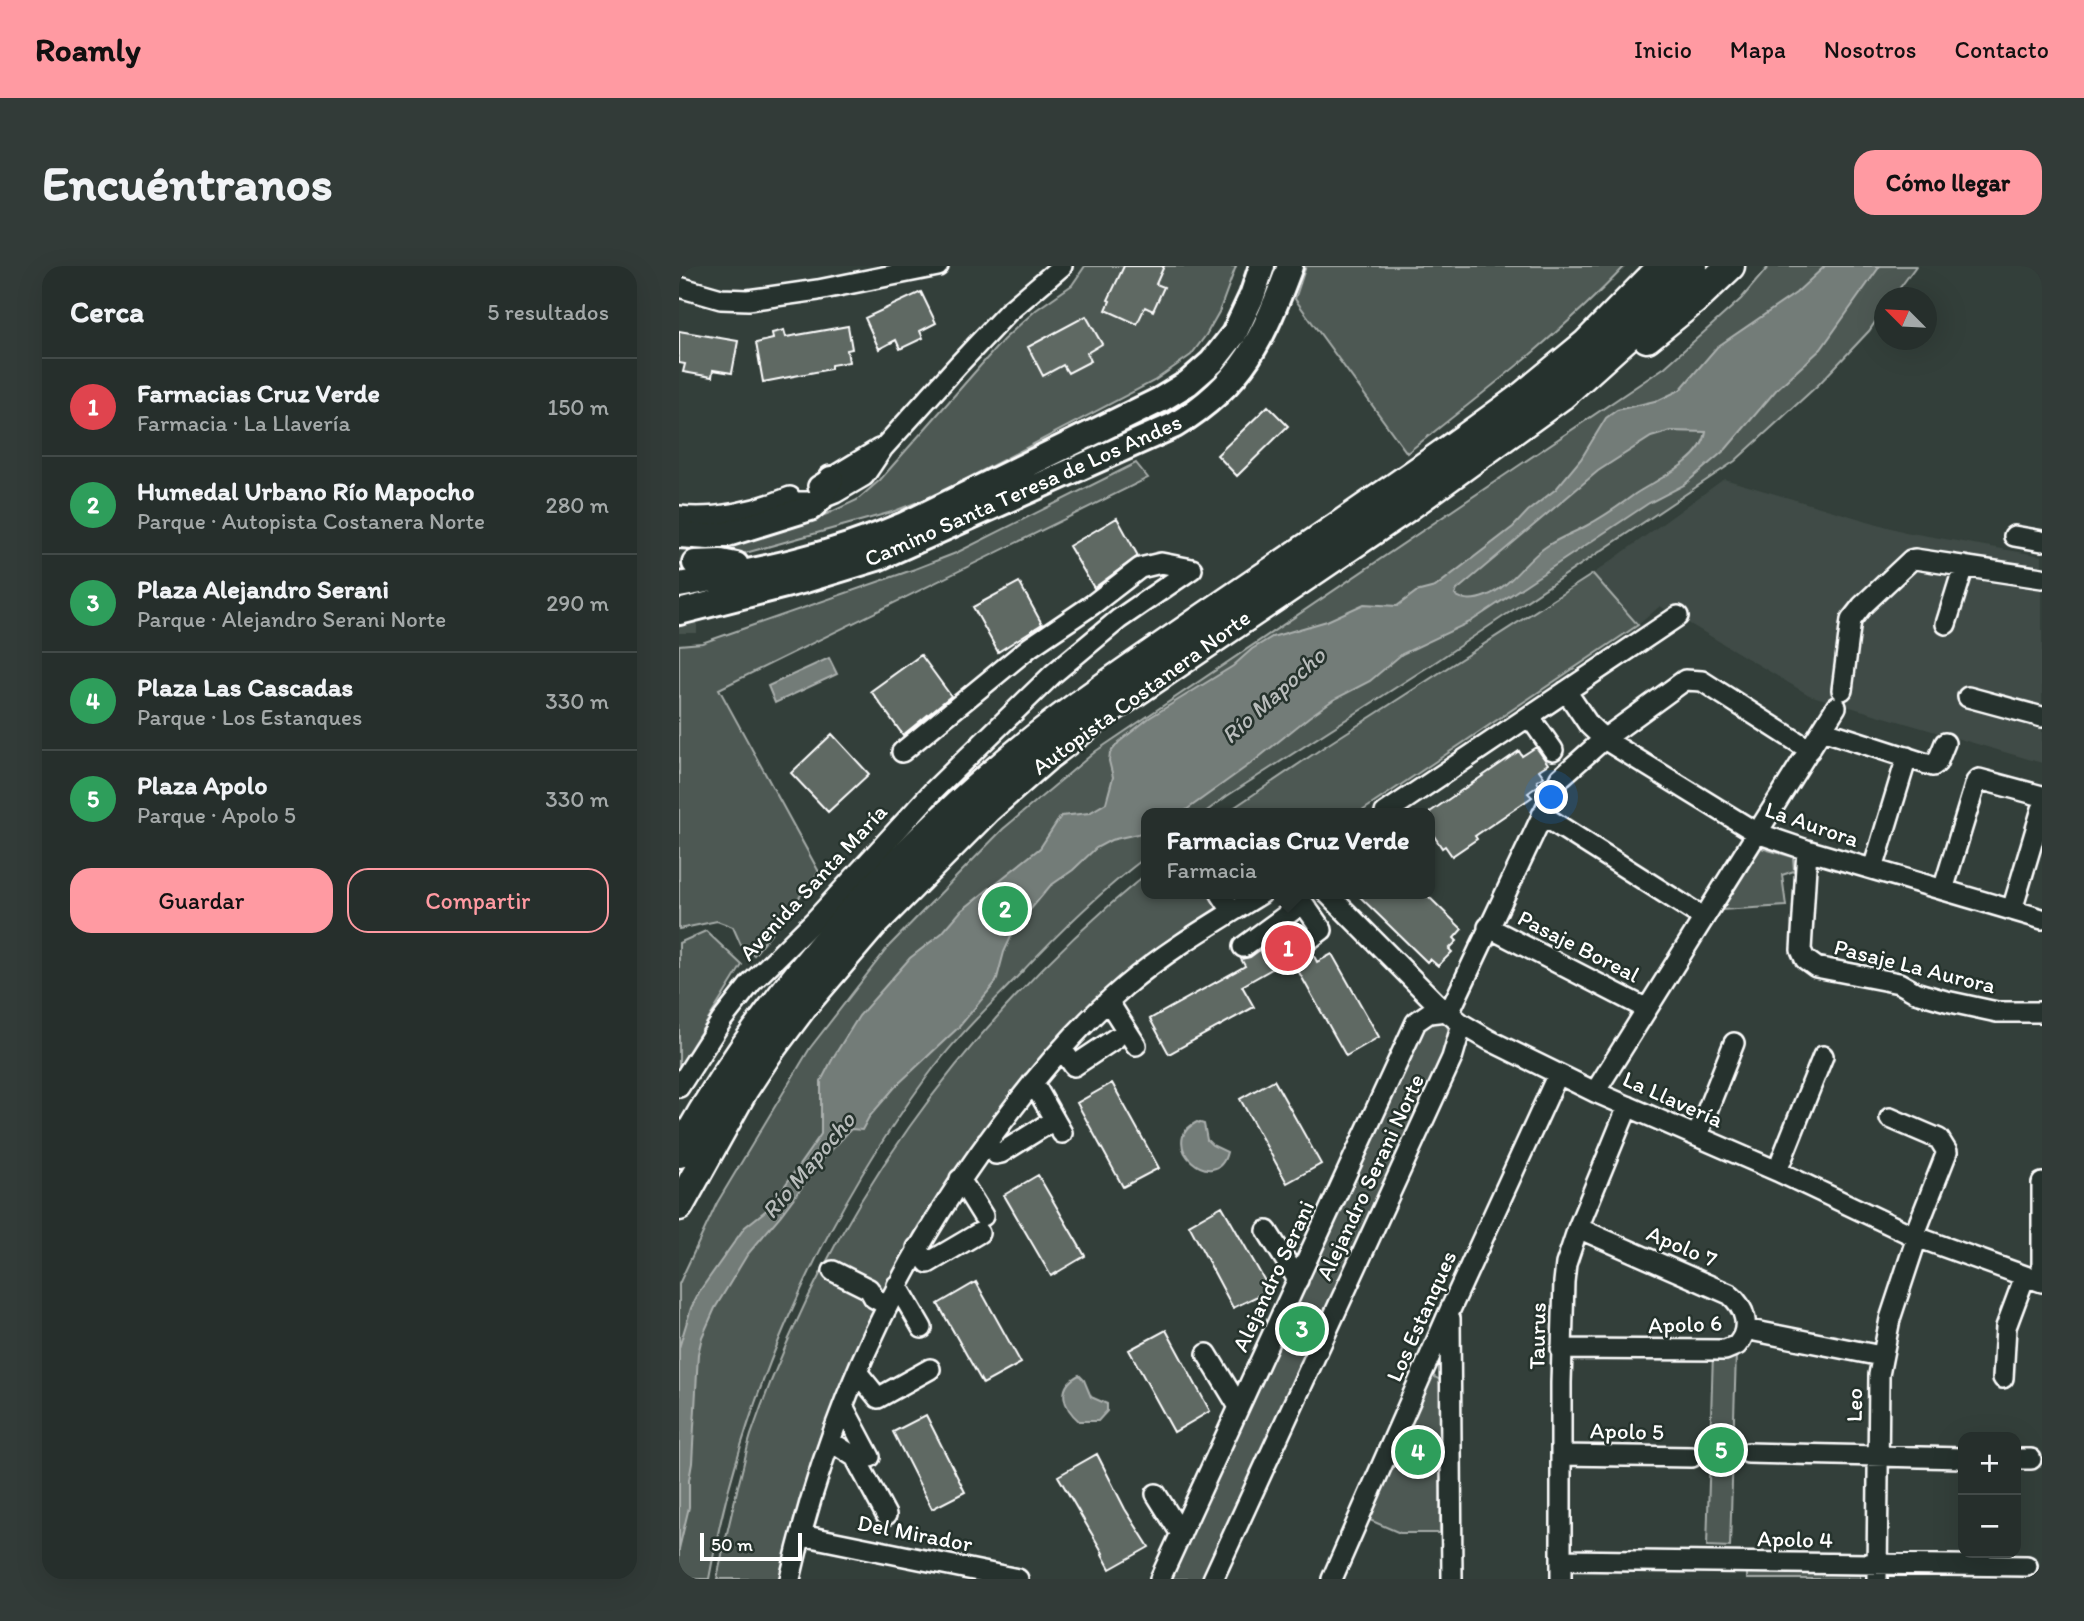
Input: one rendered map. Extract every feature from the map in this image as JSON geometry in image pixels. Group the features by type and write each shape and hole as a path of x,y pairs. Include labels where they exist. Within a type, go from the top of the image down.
{"highway":[{"name":"Autopista Costanera Norte","path":"679,1153 731,1065 810,960 898,864 976,789 1073,710 1523,396 1586,344 1663,266"},
{"path":"1561,396 1615,362 1661,327 1730,266"},
{"name":"Autopista Costanera Norte","path":"679,1206 744,1089 802,1007 873,924 988,808 1056,749 1101,715 1406,508 1561,396 1631,333 1693,267"}],"main road":[{"name":"Camino Santa Teresa de Los Andes","path":"688,617 767,579 904,525 1175,391 1201,373 1224,349 1252,296 1262,266"},
{"name":"Camino Santa Teresa de Los Andes","path":"679,585 767,579 877,558 1154,436 1190,415 1228,384 1250,356 1271,316 1290,266"},
{"path":"679,535 709,537 727,534 810,508 826,489"},
{"path":"695,564 721,562 767,579"}],"street":[{"path":"679,287 721,299 748,300 818,290 938,266"},
{"path":"679,516 694,518 725,515 826,489 883,448 1009,312 1062,266"},
{"path":"2014,536 2042,541"},
{"path":"1595,1092 1822,730 1839,699 1849,627 1862,606 1911,560 2042,578"},
{"name":"Avenida Santa María","path":"679,1087 722,1020 751,984 933,791 1000,726 1095,651 1187,586 1192,569 1161,563 1140,568 1030,648 902,751"},
{"path":"1946,624 1963,566"},
{"path":"1408,807 1529,716 1678,615"},
{"path":"1416,1022 1429,1013 1452,1016 1488,927 1566,770 1685,681 1702,681 1809,750"},
{"name":"La Aurora","path":"1566,691 1589,725 1604,739 1758,834 2042,919"},
{"path":"1968,697 2042,717"},
{"path":"1529,716 1553,750"},
{"path":"1822,730 1935,765 1945,743"},
{"path":"1873,869 1907,757"},
{"path":"1943,890 1979,779 2042,796"},
{"path":"2012,910 2042,809"},
{"path":"1542,815 1704,918"},
{"name":"Pasaje La Aurora","path":"1807,850 1801,950 1805,959 1816,967 1899,983 1915,992 1997,1012 2042,1012"},
{"path":"1224,899 1232,911"},
{"path":"790,1579 830,1441 857,1371 897,1285 960,1179 1033,1082 1108,1001 1144,970 1251,899"},
{"path":"1312,915 1327,899"},
{"name":"La Llavería","path":"1333,899 1452,1016 1489,1040 1595,1092 1777,1171 1915,1237 2036,1277"},
{"path":"1243,947 1303,903 1322,930 1306,942"},
{"name":"Pasaje Boreal","path":"1488,927 1647,1009"},
{"path":"1416,1022 1421,1003 1417,984"},
{"path":"1108,1001 1136,1045"},
{"name":"Alejandro Serani Norte","path":"1213,1579 1452,1058 1452,1016"},
{"name":"Alejandro Serani","path":"1160,1579 1416,1022"},
{"path":"1062,1049 1074,1066 1117,1038"},
{"path":"1697,1136 1734,1043"},
{"path":"1777,1171 1823,1056"},
{"name":"Los Estanques","path":"1332,1579 1424,1368 1558,1074"},
{"path":"987,1142 996,1154 1054,1129 1033,1082"},
{"name":"Taurus","path":"1561,1570 1561,1349 1566,1264 1627,1106"},
{"name":"Leo","path":"1877,1572 1878,1394 1881,1356 1915,1237 1947,1152 1939,1139 1890,1118"},
{"path":"917,1248 928,1263 981,1225 960,1179"},
{"path":"2003,1378 2006,1327 2036,1277 2042,1183"},
{"name":"Apolo 7","path":"1578,1228 1729,1294 1743,1312 1745,1329"},
{"path":"1267,1231 1298,1280"},
{"path":"833,1271 869,1289 874,1298 887,1305"},
{"path":"897,1285 922,1328"},
{"path":"1450,1310 1452,1579"},
{"name":"Apolo 6","path":"1561,1349 1725,1350 1737,1345 1745,1329 1881,1356"},
{"path":"1207,1354 1239,1407"},
{"path":"1424,1368 1442,1369 1451,1380"},
{"path":"857,1371 877,1398 930,1369"},
{"path":"843,1406 870,1457"},
{"path":"830,1441 855,1457 886,1515"},
{"path":"1748,1453 1958,1458"},
{"name":"Apolo 5","path":"1561,1455 1692,1457"},
{"path":"1156,1494 1181,1534"},
{"name":"Del Mirador","path":"801,1535 1018,1579"},
{"name":"Apolo 4","path":"1561,1570 1877,1572 2027,1566"}],"shaded area":[{"path":"1085,266 1236,266 1219,312 1206,335 1191,355 1154,381 936,495 892,512 742,554 729,547 827,514 857,500 880,480 1003,340 1036,310 1072,285"},
{"path":"1306,266 1625,266 1547,340 1407,453 1295,299"},
{"path":"1769,266 1916,266 1900,287 1874,287 1874,324 1869,331 1819,384 1735,461 1437,661 1211,808 1141,808 1141,861 1064,929 936,1064 887,1134 851,1193 818,1254 763,1381 723,1512 709,1579 679,1579 679,1284 717,1203 810,1048 889,946 1003,829 1096,751 1665,367 1741,299"},
{"path":"1136,463 1148,478 719,689 819,872 754,955 741,945 733,927 717,921 679,929 679,645 702,643 956,553"},
{"path":"1724,479 1905,532 2042,556 2042,763 1809,695 1660,606 1638,625 1593,574"},
{"path":"1593,574 1638,625 1366,808 1233,808"},
{"path":"1761,848 1793,857 1794,871 1782,875 1786,906 1722,910"},
{"path":"1141,878 1141,899 1230,899 1165,942 1120,979 1024,1079 994,1115 918,1226 878,1305 830,1418 803,1493 782,1579 717,1579 751,1435 783,1353 820,1274 862,1199 909,1127 962,1058 1019,993 1080,932"},
{"path":"706,931 742,965 679,1067 679,943"},
{"path":"1424,1019 1445,1019 1450,1035 1438,1078 1211,1579 1164,1579"},
{"path":"1713,1353 1736,1353 1730,1547 1707,1546"},
{"path":"1433,1376 1440,1380 1442,1386 1440,1533 1400,1533 1365,1518 1425,1381"},
{"path":"1747,1571 1860,1575 1860,1579 1747,1579"}],"water":[{"name":"Río Mapocho","path":"1825,266 1880,266 1821,349 1777,389 1726,449 1684,485 1649,503 1470,622 1402,654 1370,681 1333,700 1309,717 1189,808 1141,808 1141,833 1111,840 1096,848 1073,870 1050,886 1015,928 1004,952 996,982 959,1027 896,1086 869,1117 862,1130 851,1129 822,1160 747,1255 715,1308 702,1337 698,1354 689,1507 679,1549 679,1348 691,1308 699,1292 745,1227 769,1208 821,1134 821,1081 859,1016 910,958 942,933 961,911 1040,848 1061,816 1089,813 1106,803 1113,777 1110,753 1119,742 1149,718 1233,666 1252,649 1272,637 1327,621 1364,604 1397,606 1416,592 1435,587 1513,527 1556,489 1581,459 1606,418 1617,410 1659,400 1680,390 1717,347 1796,293","holes":["1671,431 1706,432 1703,442 1677,469 1599,519 1547,546 1495,592 1474,599 1455,595 1457,590 1598,471 1651,437"]},
{"path":"829,658 837,674 775,703 768,686"},
{"path":"1197,1122 1204,1124 1207,1140 1212,1145 1227,1152 1221,1164 1212,1169 1202,1168 1192,1162 1185,1153 1182,1142 1186,1131"},
{"path":"1079,1375 1091,1397 1107,1404 1107,1411 1098,1421 1079,1421 1066,1403 1064,1397 1067,1385"}],"building":[{"path":"1124,266 1164,266 1156,284 1164,287 1153,311 1145,307 1137,324 1106,310"},
{"path":"921,292 936,323 920,331 923,338 900,349 896,340 879,349 865,318"},
{"path":"1086,316 1102,344 1087,353 1091,361 1068,373 1063,365 1043,376 1028,347"},
{"path":"848,326 852,349 847,350 849,362 831,365 831,369 763,382 756,343 773,339 772,333 784,330 786,337"},
{"path":"679,331 738,341 732,373 713,370 712,377 683,372 685,364 679,363"},
{"path":"1268,406 1288,426 1237,476 1217,455"},
{"path":"1117,518 1138,556 1094,588 1069,546"},
{"path":"1019,582 1042,624 998,652 973,607"},
{"path":"921,655 951,696 903,735 871,691"},
{"path":"832,734 869,774 828,812 791,773"},
{"path":"1536,747 1548,764 1539,770 1544,777 1537,781 1539,785 1528,793 1532,797 1475,836 1477,839 1452,856 1435,838 1435,809 1519,751 1522,756"},
{"path":"1362,899 1431,899 1462,929 1454,938 1457,941 1449,949 1452,952 1438,966 1430,959 1427,962"},
{"path":"1295,924 1300,931 1295,938 1296,949 1302,953 1312,952 1317,962 1332,954 1379,1037 1346,1056 1291,958 1242,986 1254,1007 1169,1054 1150,1019 1245,966 1241,959 1250,957"},
{"path":"1274,1080 1321,1164 1287,1183 1240,1099"},
{"path":"1112,1083 1159,1168 1123,1187 1077,1103"},
{"path":"1038,1175 1085,1256 1051,1276 1004,1195"},
{"path":"1222,1206 1270,1290 1233,1308 1189,1225"},
{"path":"976,1282 1021,1363 983,1384 938,1304"},
{"path":"1166,1330 1210,1411 1174,1432 1129,1350"},
{"path":"926,1415 965,1492 932,1509 893,1432"},
{"path":"1097,1454 1125,1509 1149,1547 1110,1569 1058,1476"}],"tunnel":[{"path":"679,621 697,621"}],"place":[{"name":"Humedal Urbano Río Mapocho","path":"1005,909"},
{"name":"Farmacias Cruz Verde","path":"1288,948"},
{"name":"Plaza Alejandro Serani","path":"1302,1329"},
{"name":"Plaza Apolo","path":"1721,1450"},
{"name":"Plaza Las Cascadas","path":"1418,1452"}]}
